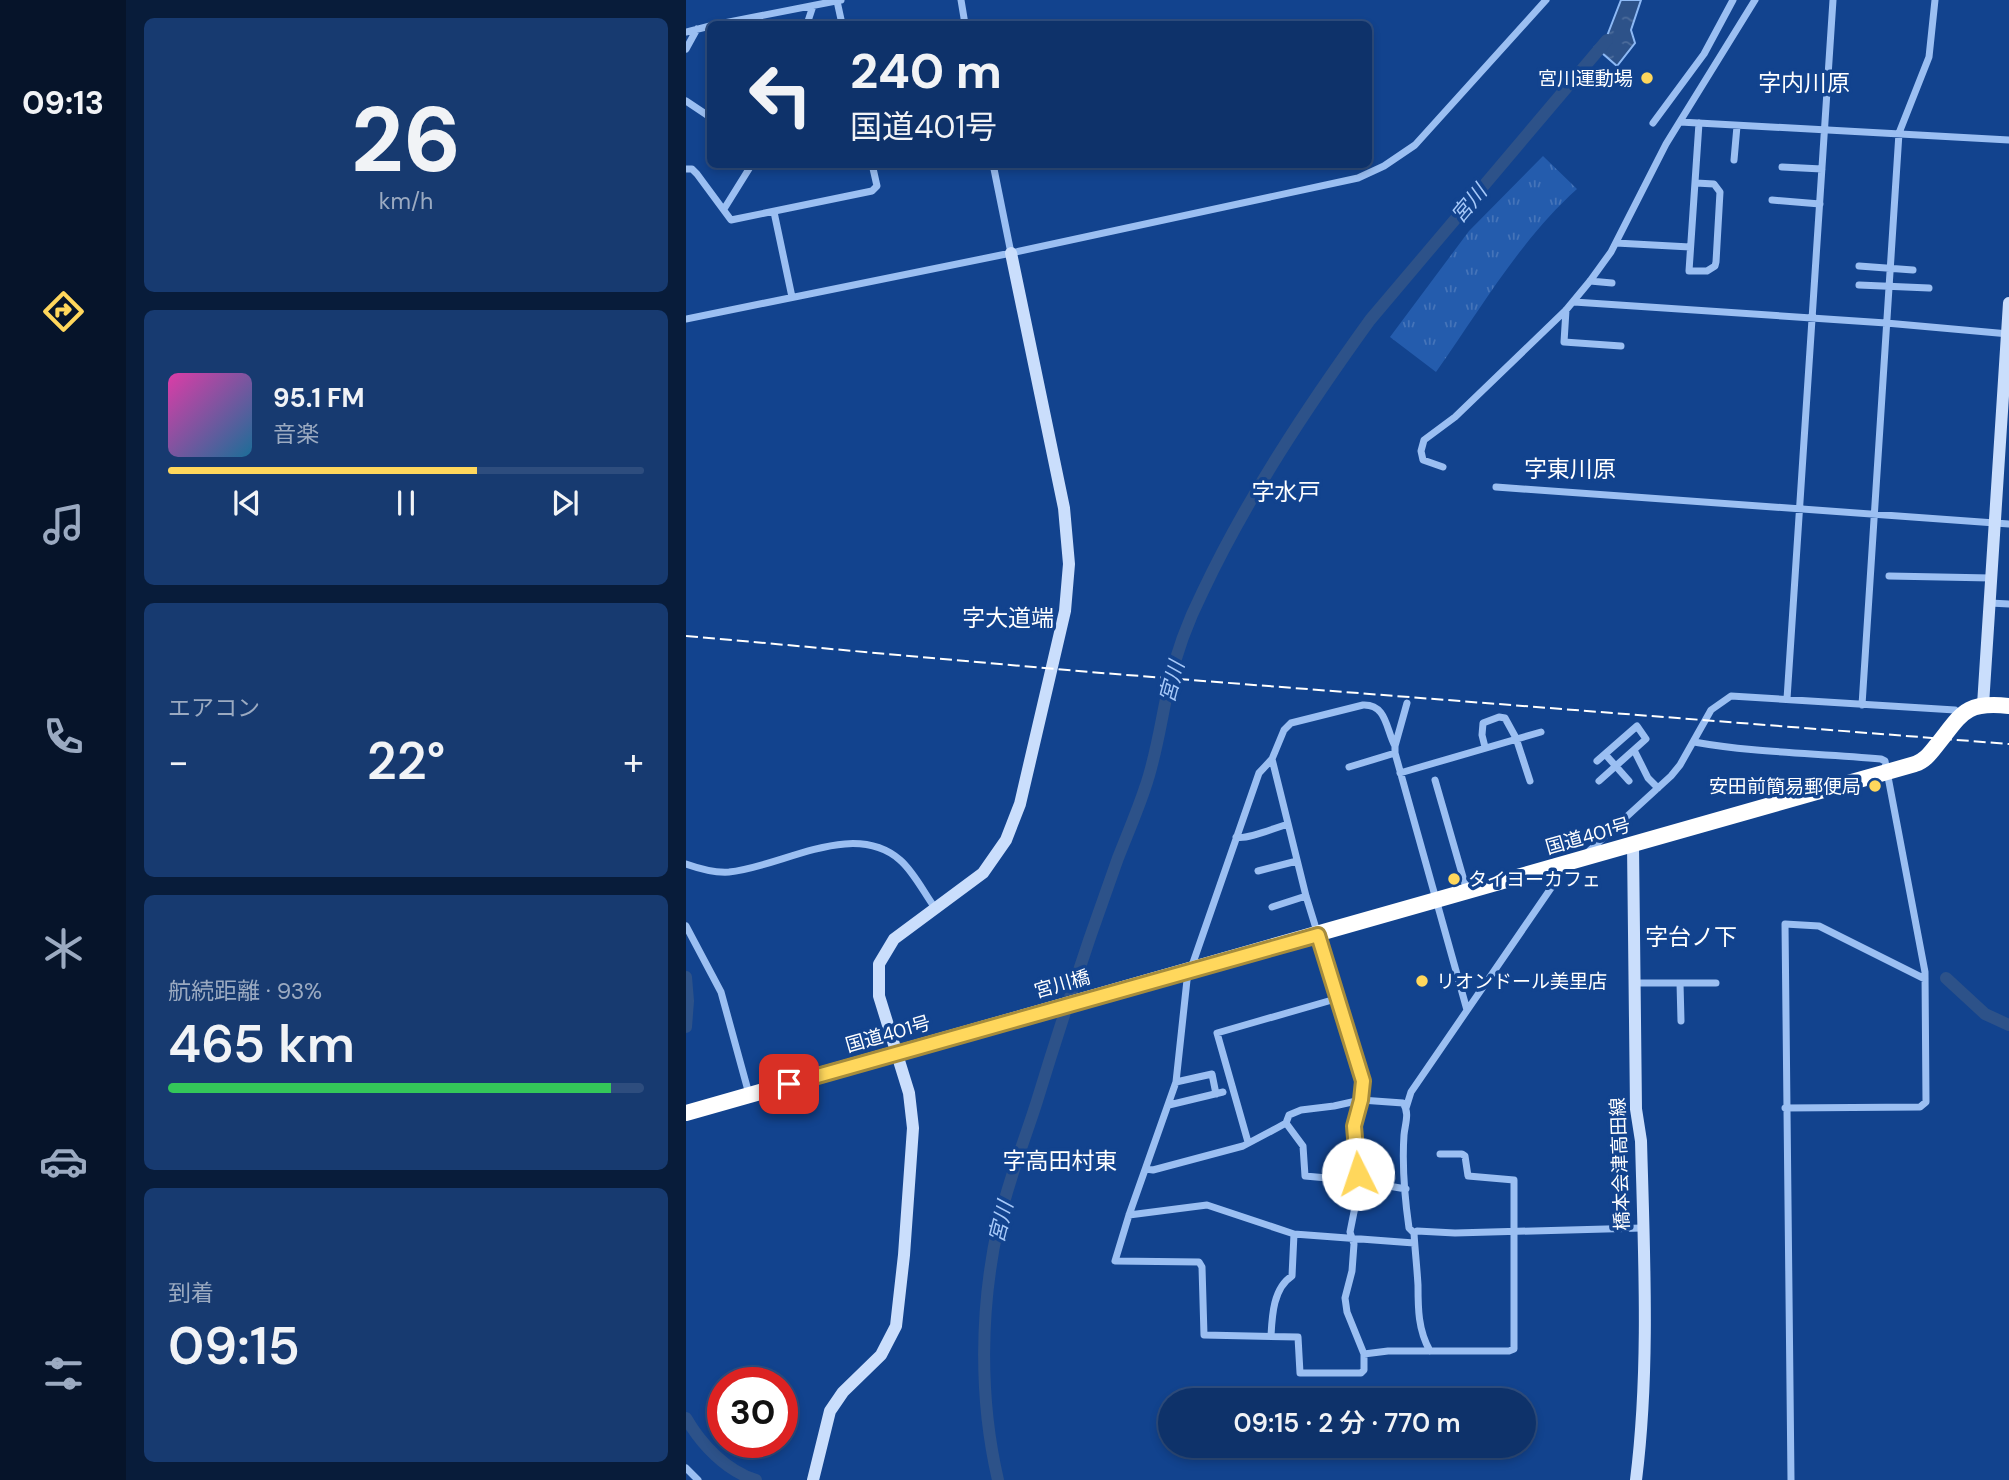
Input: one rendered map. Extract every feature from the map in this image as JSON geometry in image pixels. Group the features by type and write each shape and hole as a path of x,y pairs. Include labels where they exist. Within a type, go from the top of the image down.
{"highway":[{"path":"1983,705 2009,706"},
{"name":"国道401号","path":"1116,991 1921,762 1960,717 1971,707 1983,705"},
{"name":"宮川橋","path":"1019,1018 1116,991"},
{"name":"国道401号","path":"687,1113 1019,1018"}],"street":[{"path":"752,21 839,0 842,21"},
{"path":"961,0 964,21"},
{"path":"686,319 1342,182 1384,166 1415,145 1546,0"},
{"path":"1653,123 1704,54 1733,0"},
{"path":"1443,467 1423,460 1421,452 1424,440 1455,417 1574,302 1590,281 1616,243 1666,144 1755,0"},
{"path":"1787,699 1833,0"},
{"path":"1862,705 1899,133 1930,57 1935,0"},
{"path":"808,21 813,6"},
{"path":"686,32 707,27"},
{"path":"686,49 697,29"},
{"path":"686,101 707,115"},
{"path":"1680,122 2009,140"},
{"path":"1696,183 1714,184 1720,192 1715,266 1707,271 1689,271 1699,123"},
{"path":"1734,160 1737,126"},
{"path":"1782,167 1822,169"},
{"path":"724,209 750,168"},
{"path":"686,169 692,169 697,174 731,220 872,191 877,186 873,168"},
{"path":"814,1475 830,1411 843,1392 881,1355 896,1326 913,1128 909,1093 879,996 879,964 894,939 983,873 1006,840 1020,804 1065,611 1069,564 1064,508 994,168"},
{"path":"1772,200 1820,204"},
{"path":"774,212 792,297"},
{"path":"1616,243 1690,247"},
{"path":"1859,266 1913,270"},
{"path":"1590,281 1612,283"},
{"path":"1859,285 1928,289"},
{"path":"1574,302 2008,334"},
{"path":"1983,705 2009,303"},
{"path":"1566,310 1564,342 1621,346"},
{"path":"1496,487 2009,524"},
{"path":"1889,576 1991,579"},
{"path":"1990,603 2009,604"},
{"path":"1585,859 1585,855 1680,765 1711,710 1731,696 1955,710"},
{"path":"1395,750 1407,703"},
{"path":"1272,759 1306,896 1363,1081 1354,1126 1358,1178 1351,1238 1353,1257 1345,1298 1347,1312 1364,1354 1364,1370 1361,1373 1300,1373 1298,1337 1204,1335 1202,1267 1199,1262 1115,1261 1177,1082 1190,970 1259,773 1272,759 1284,730 1291,723 1363,705 1373,706 1382,712 1467,1010"},
{"path":"1485,747 1481,726 1490,719 1505,718 1516,738 1530,781"},
{"path":"1597,761 1637,726 1646,740 1599,781"},
{"path":"1400,773 1541,732"},
{"path":"1694,742 1723,747 1885,761 1924,979 1924,1106 1785,1108"},
{"path":"1349,767 1395,750"},
{"path":"1634,750 1648,778 1658,788"},
{"path":"1605,754 1629,781"},
{"path":"1435,780 1468,892"},
{"path":"1236,837 1252,837 1259,831 1288,824"},
{"path":"686,864 716,872 737,871 845,843 871,844 882,847 904,862 935,908"},
{"name":"橋本会津高田線","path":"1633,845 1636,1109 1641,1140 1644,1342 1641,1438 1636,1480"},
{"path":"1258,871 1297,861"},
{"path":"1430,1351 1424,1340 1418,1312 1415,1242 1414,1233 1409,1228 1403,1158 1406,1108 1411,1092 1560,875 1561,866"},
{"path":"1272,906 1306,896"},
{"path":"1791,1480 1785,924 1819,926 1924,979"},
{"path":"686,926 721,992 750,1095"},
{"path":"1635,983 1716,983"},
{"path":"1681,983 1681,1021"},
{"path":"1248,1142 1217,1032 1339,998"},
{"path":"1168,1105 1219,1093 1212,1074 1177,1082"},
{"path":"1146,1169 1165,1167 1248,1142 1286,1123 1289,1115 1301,1110 1361,1100 1404,1103 1406,1108"},
{"path":"1286,1123 1303,1146 1305,1176 1358,1178 1406,1189"},
{"path":"1364,1354 1514,1349 1514,1180 1468,1176 1465,1156 1462,1153 1440,1154"},
{"path":"1129,1215 1207,1205 1294,1234 1415,1242"},
{"path":"1414,1233 1642,1228"},
{"path":"1270,1336 1274,1306 1284,1282 1292,1276 1294,1234"},
{"path":"686,1468 698,1480"}],"green space":[{"path":"1543,156 1577,189 1556,209 1519,253 1436,372 1390,337 1469,231"}],"water":[{"path":"1621,0 1641,0 1631,30 1635,43 1617,66 1595,47 1607,36"}],"waterway":[{"name":"宮川","path":"998,1480 987,1417 984,1353 988,1289 998,1226 1076,979 1149,775 1172,673 1192,614 1259,486 1324,385 1370,320 1607,40"},
{"path":"686,977 686,1027"},
{"path":"1946,978 1985,1014 2009,1025"},
{"path":"686,1418 715,1455 735,1470 756,1480"}],"railway":[{"path":"686,636 1089,672 2009,744"}],"place":[{"name":"宮川運動場","path":"1647,78"},
{"name":"安田前簡易郵便局","path":"1875,786"},
{"name":"タイヨーカフェ","path":"1454,879"},
{"name":"リオンドール美里店","path":"1422,981"}],"district":[{"name":"字内川原","path":"1804,83"},
{"name":"字東川原","path":"1570,469"},
{"name":"字水戸","path":"1286,492"},
{"name":"字大道端","path":"1008,618"},
{"name":"字台ノ下","path":"1691,937"},
{"name":"字高田村東","path":"1060,1161"}],"route":[{"path":"789,1084 1318,935 1363,1081 1354,1126 1358,1174"}]}
